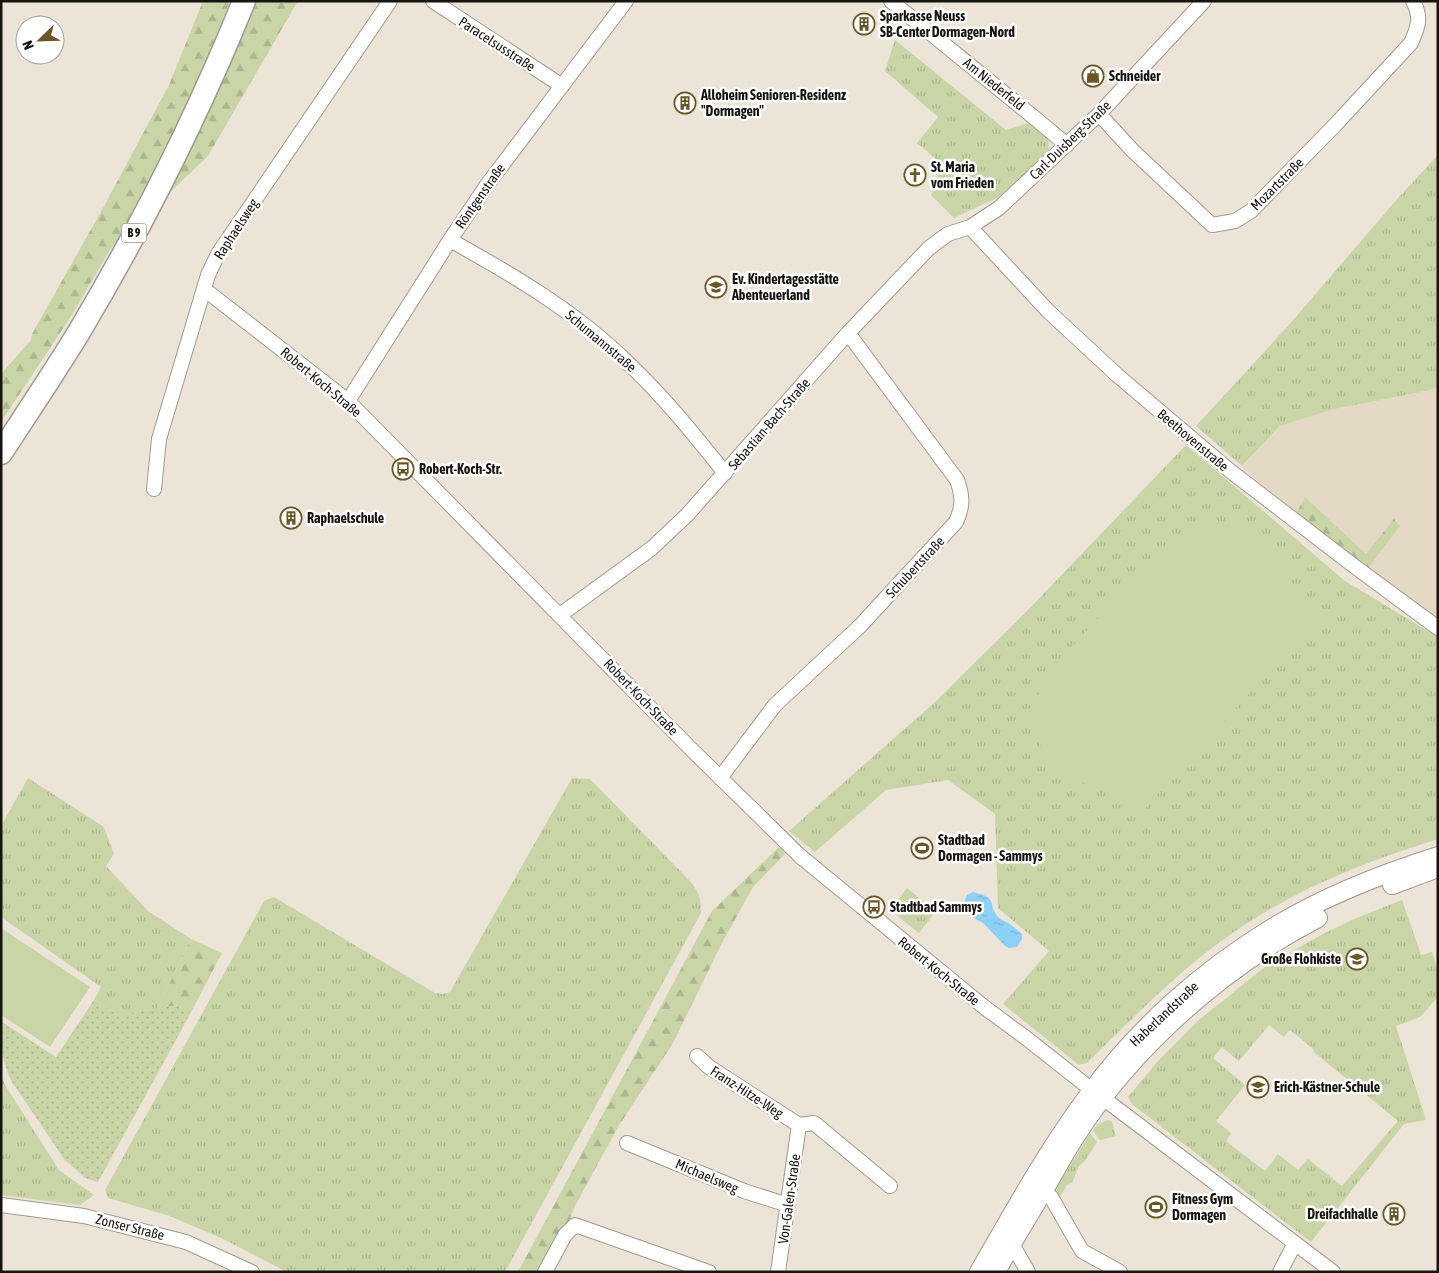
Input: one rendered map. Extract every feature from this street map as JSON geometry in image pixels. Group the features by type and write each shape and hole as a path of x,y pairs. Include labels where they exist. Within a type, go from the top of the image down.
{"main road":[{"name":"B 9","path":"1,453 79,332 166,175 225,49 244,1"}],"street":[{"name":"Raphaelsweg","path":"154,489 159,439 208,275 218,254 390,1"},
{"name":"Paracelsusstraße","path":"433,1 562,86"},
{"name":"Röntgenstraße","path":"348,401 487,185 626,1"},
{"name":"Carl-Duisberg-Straße","path":"970,227 999,208 1067,146 1204,1"},
{"name":"Mozartstraße","path":"1099,114 1138,156 1212,226 1235,221 1258,205 1411,43 1418,29 1419,12 1413,1"},
{"name":"Am Niederfeld","path":"896,3 1067,146"},
{"name":"Sebastian-Bach-Straße","path":"560,616 652,548 687,515 848,333 929,248 948,234 970,227"},
{"name":"Beethovenstraße","path":"970,227 1048,311 1117,375 1229,470 1438,628"},
{"name":"Schumannstraße","path":"450,240 511,274 570,314 622,357 673,408 725,473"},
{"name":"Robert-Koch-Straße","path":"204,289 348,401 720,778 800,856 993,1015 1026,1038 1333,1272"},
{"name":"Schubertstraße","path":"720,778 775,705 860,626 956,522 961,512 962,502 957,480 848,333"},
{"name":"Haberlandstraße","path":"996,1272 1098,1094 1154,1020 1244,946 1270,929 1333,897 1387,874 1438,856"},
{"name":"Haberlandstraße","path":"979,1272 1063,1131 1098,1094 1213,985 1276,941 1338,907 1362,896 1438,868"},
{"name":"Franz-Hitze-Weg","path":"697,1056 709,1067 799,1125"},
{"path":"799,1125 814,1123 890,1186"},
{"name":"Von-Galen-Straße","path":"778,1272 799,1125"},
{"name":"Michaelsweg","path":"627,1142 744,1192 788,1206"},
{"path":"1044,1191 1051,1197 1082,1251 1120,1272"},
{"name":"Zonser Straße","path":"1,1205 84,1216 186,1242 252,1272"},
{"path":"545,1272 564,1235 575,1225 709,1272"},
{"path":"1280,1272 1295,1243"},
{"path":"1012,1244 1028,1272"}],"shaded area":[{"path":"1438,366 1438,621 1296,514 1242,467 1305,400"}],"green space":[{"path":"203,1 230,1 206,62 165,152 120,240 111,248 70,318 1,422 1,374 31,340 32,334 103,208 169,85"},
{"path":"257,1 298,1 208,156 163,199 195,139"},
{"path":"895,40 1006,130 1033,122 1048,137 1049,153 1003,195 954,218 931,195 942,164 917,143 938,117 885,71"},
{"path":"1438,155 1438,386 1430,390 1334,409 1280,426 1242,466 1196,426 1288,326 1398,198"},
{"path":"1186,445 1345,581 1438,637 1438,839 1385,857 1307,889 1234,932 1214,946 1158,994 1087,1063 1079,1065 1003,1004 1049,951 998,908 995,814 948,780 886,790 815,852 789,831 935,702 1029,609"},
{"path":"1305,497 1366,554 1394,519 1400,526 1368,568 1296,514"},
{"path":"1235,522 1268,539 1288,570 1288,580 1323,612 1136,818 1101,786 1089,786 1056,769 1036,738 1035,701 1052,668 1167,543 1198,523"},
{"path":"28,778 104,827 114,854 106,866 148,911 191,939 157,1009 118,1015 94,1000 101,987 4,919 1,914 1,826"},
{"path":"572,778 590,779 690,881 699,896 701,913 505,1272 287,1272 223,1239 170,1216 108,1198 105,1190 264,901 274,897 435,993 443,994 450,992"},
{"path":"780,846 785,854 753,887 722,943 673,1043 618,1127 575,1206 543,1272 518,1272 712,911"},
{"path":"907,888 936,911 919,933 890,910"},
{"path":"1402,900 1421,955 1432,952 1438,971 1438,997 1420,1017 1396,1026 1426,1120 1404,1124 1311,1242 1133,1105 1128,1097 1158,1061 1199,1020 1266,966 1354,919","holes":["1269,1025 1284,1037 1290,1030 1398,1121 1342,1186 1308,1159 1298,1170 1278,1154 1265,1171 1226,1141 1231,1133 1216,1121 1245,1085 1213,1058 1222,1047 1239,1061"]},
{"path":"1,928 90,987 50,1047 1,1015"},
{"path":"191,939 222,953 188,1018 179,1005 157,1009"},
{"path":"94,1000 118,1015 179,1005 188,1018 98,1182 85,1178 64,1159 12,1082 2,1053 1,1038 2,1022 56,1057"},
{"path":"1,1076 59,1170 94,1195 80,1205 1,1195"},
{"path":"1108,1120 1112,1122 1116,1136 1100,1140 1093,1131 1097,1125"},
{"path":"1090,1133 1097,1142 1085,1161 1079,1166 1072,1183 1067,1185 1059,1198 1054,1191"}],"water":[{"path":"973,892 990,899 993,909 999,918 1022,934 1022,939 1017,947 1009,948 1005,946 983,923 970,916 965,910 964,902 967,895"}],"place":[{"name":"Sparkasse Neuss SB-Center Dormagen-Nord","path":"864,24"},
{"name":"Schneider","path":"1093,76"},
{"name":"Alloheim Senioren-Residenz \"Dormagen\"","path":"685,103"},
{"name":"St. Maria vom Frieden","path":"915,175"},
{"name":"Ev. Kindertagesstätte Abenteuerland","path":"716,287"},
{"name":"Robert-Koch-Str.","path":"403,469"},
{"name":"Raphaelschule","path":"291,518"},
{"name":"Stadtbad Dormagen - Sammys","path":"922,848"},
{"name":"Stadtbad Sammys","path":"874,907"},
{"name":"Große Flohkiste","path":"1357,959"},
{"name":"Erich-Kästner-Schule","path":"1258,1087"},
{"name":"Fitness Gym Dormagen","path":"1156,1207"},
{"name":"Dreifachhalle","path":"1394,1214"}]}
